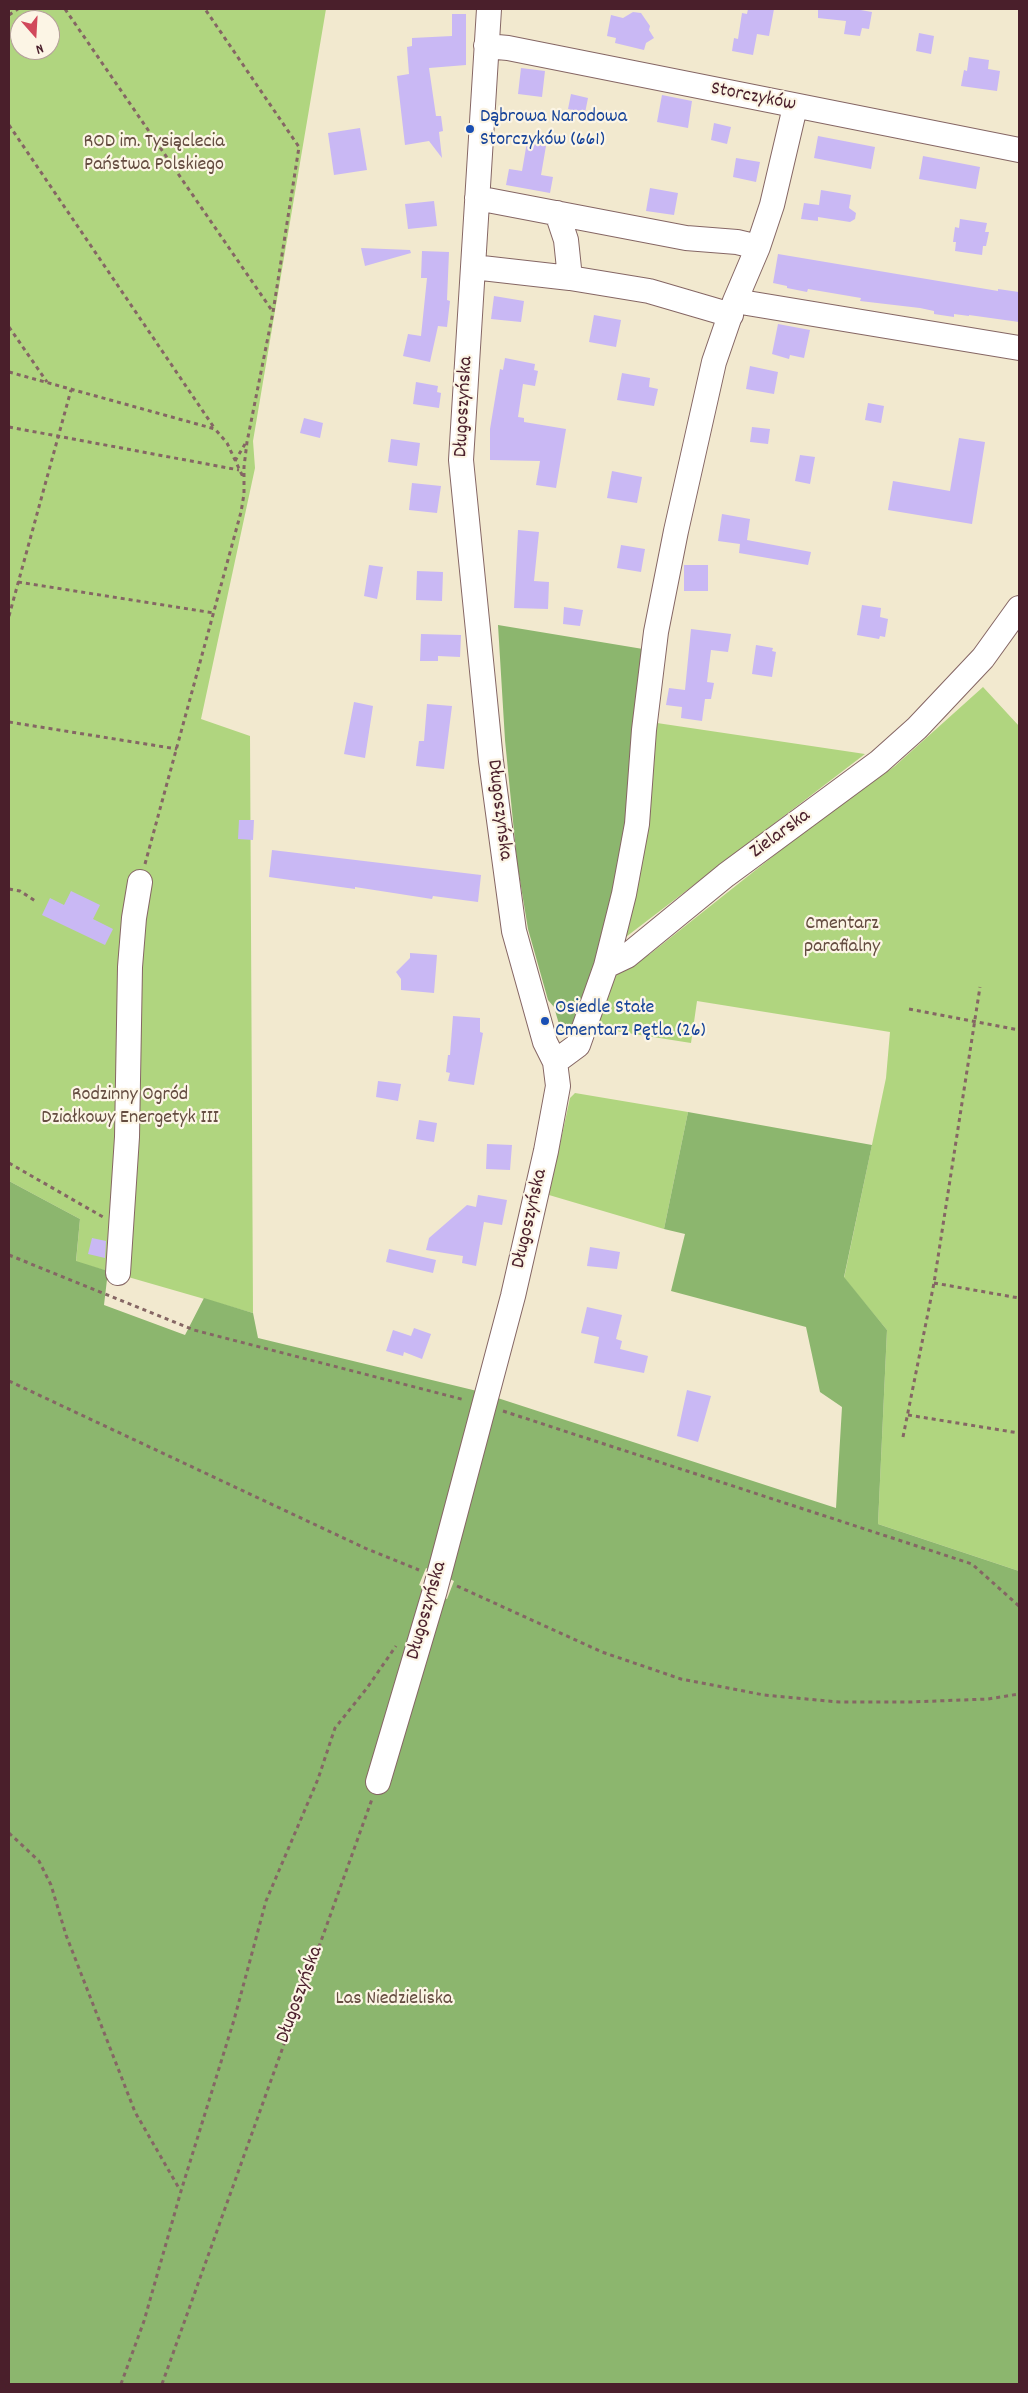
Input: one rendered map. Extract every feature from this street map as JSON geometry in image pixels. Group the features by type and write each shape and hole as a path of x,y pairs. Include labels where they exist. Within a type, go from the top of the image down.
{"street":[{"name":"Długoszyńska","path":"378,1782 438,1578 513,1296 546,1151 558,1086 555,1062 545,1042 514,931 492,761 461,460 489,9"},
{"name":"Storczyków","path":"486,46 508,48 795,107 1019,150"},
{"path":"555,1062 578,1044 606,966 624,894 637,824 644,730 656,632 714,362 733,308 758,247 772,204 795,107"},
{"path":"477,198 686,238 737,242 758,247"},
{"path":"557,213 566,240 570,278"},
{"path":"473,266 649,290 733,308 1019,348"},
{"name":"Zielarska","path":"606,966 627,956 726,875 879,762 917,728 983,658 1019,608"},
{"path":"118,1273 123,1229 127,1137 130,967 134,918 140,882"}],"path":[{"path":"9,15 18,9"},
{"path":"65,9 273,312"},
{"path":"140,882 241,512 247,442 273,312 299,147 206,9"},
{"path":"9,125 215,429 227,443 244,478"},
{"path":"9,327 47,383"},
{"path":"9,372 215,429"},
{"path":"9,616 72,390"},
{"path":"9,427 239,470"},
{"path":"235,461 247,442"},
{"path":"18,582 214,613"},
{"path":"9,722 176,748"},
{"path":"9,889 20,891 37,902"},
{"path":"903,1437 934,1283 980,986"},
{"path":"909,1009 1019,1030"},
{"path":"9,1163 123,1229"},
{"path":"9,1255 194,1330 484,1405 972,1564 1019,1606"},
{"path":"934,1283 1019,1298"},
{"path":"9,1381 367,1549 438,1578 602,1652 681,1679 755,1694 839,1702 988,1700 1019,1694"},
{"path":"908,1415 1019,1433"},
{"path":"121,2384 144,2321 181,2191 234,2020 266,1901 318,1779 335,1728 367,1688 399,1642"},
{"name":"Długoszyńska","path":"162,2384 378,1782"},
{"path":"9,1833 39,1861 51,1885 66,1935 135,2112 181,2191"}],"green space":[{"name":"Rodzinny Ogród Działkowy Energetyk III","path":"9,9 326,9 253,441 255,468 201,719 250,736 253,1313 76,1262 80,1219 9,1181"},
{"path":"498,625 643,649 622,870 599,955 571,1035 561,1031 554,1007 548,1000 528,929 517,862 505,740"},
{"name":"Cmentarz parafialny","path":"983,687 1019,726 1019,1571 878,1524 887,1330 844,1278 886,1078 890,1032 697,1001 691,1043 596,1028 611,974 650,954 801,834 895,766"},
{"path":"657,723 865,754 618,943"},
{"path":"575,1093 688,1112 664,1229 549,1195 570,1098"},
{"name":"Las Niedzieliska","path":"688,1112 872,1145 844,1277 887,1330 878,1524 1019,1571 1019,2384 9,2384 9,1181 80,1219 76,1261 108,1271 104,1305 185,1335 204,1298 253,1313 258,1338 473,1390 836,1508 842,1407 820,1392 806,1327 671,1291 685,1234 664,1229","holes":["426,1568 454,1581 447,1599 419,1585"]}],"building":[{"path":"748,9 774,9 769,36 757,34 753,55 732,51 734,38 738,39 742,13 747,14"},
{"path":"818,9 855,9 872,12 869,29 862,28 860,36 844,34 846,21 818,18"},
{"path":"633,12 641,13 650,26 649,30 654,38 646,43 644,50 615,43 616,38 607,36 611,15 623,18"},
{"path":"452,14 466,14 466,65 429,68 436,116 441,116 443,131 439,132 442,158 429,141 405,145 397,76 409,74 407,47 412,46 412,38 452,36"},
{"path":"919,33 934,36 931,54 916,51"},
{"path":"969,57 989,60 988,69 1000,71 997,91 961,86 964,70 967,71"},
{"path":"521,68 545,71 542,97 518,94"},
{"path":"571,94 588,98 585,113 568,109"},
{"path":"662,95 692,101 688,128 657,122"},
{"path":"714,123 731,127 727,144 711,140"},
{"path":"360,128 367,170 334,175 328,133"},
{"path":"818,136 875,147 871,169 814,158"},
{"path":"527,142 546,146 541,175 553,177 550,193 506,185 509,169 522,171"},
{"path":"923,156 980,167 976,189 919,179"},
{"path":"736,158 760,162 756,182 733,177"},
{"path":"650,188 678,193 674,215 646,211"},
{"path":"821,190 851,195 849,208 856,213 855,219 850,222 818,217 818,221 801,219 804,203 819,205"},
{"path":"434,201 437,226 408,229 405,204"},
{"path":"960,219 987,223 985,232 989,232 986,246 983,246 982,255 955,251 956,242 953,242 955,227 959,228"},
{"path":"361,248 410,250 411,253 365,266"},
{"path":"422,251 449,252 447,300 450,301 447,327 438,326 430,362 403,356 408,334 421,336 427,278 421,278"},
{"path":"778,254 998,291 998,289 1019,292 1019,322 969,315 954,314 954,317 934,314 934,311 920,308 860,301 861,298 808,289 807,292 787,288 787,286 773,283"},
{"path":"494,296 524,301 521,322 491,319"},
{"path":"594,315 621,320 616,347 589,342"},
{"path":"778,324 810,330 804,358 790,355 789,359 772,354"},
{"path":"505,358 535,364 534,370 538,371 535,386 523,384 518,417 524,418 524,422 566,429 556,488 536,485 540,461 490,460 490,429 500,369 503,370"},
{"path":"750,366 778,372 774,394 746,389"},
{"path":"622,373 650,378 649,387 658,389 654,406 617,400"},
{"path":"416,382 438,386 437,392 441,393 439,408 413,404"},
{"path":"868,403 884,406 881,423 865,420"},
{"path":"304,418 323,423 320,438 300,433"},
{"path":"752,427 770,429 768,444 750,442"},
{"path":"959,438 985,442 972,524 888,510 893,481 950,491"},
{"path":"391,439 420,443 417,466 388,462"},
{"path":"800,455 815,457 810,484 795,481"},
{"path":"612,471 642,477 637,503 607,498"},
{"path":"412,483 441,486 437,513 409,510"},
{"path":"722,514 750,519 747,540 811,552 808,565 739,553 740,544 718,541"},
{"path":"518,530 539,532 534,581 549,582 548,609 514,608"},
{"path":"621,545 645,549 641,572 617,568"},
{"path":"369,565 383,567 377,599 364,596"},
{"path":"684,565 708,565 708,591 684,591"},
{"path":"417,571 443,572 442,601 416,600"},
{"path":"862,605 881,608 880,617 888,619 885,637 880,636 879,639 857,635"},
{"path":"564,607 583,610 580,626 563,624"},
{"path":"691,629 731,634 728,652 711,650 707,682 714,683 711,699 705,699 702,721 681,718 682,707 666,705 669,688 685,690"},
{"path":"421,634 461,635 460,657 438,656 438,661 420,661"},
{"path":"756,645 773,648 772,651 776,652 772,677 752,674"},
{"path":"354,702 373,706 365,758 344,754"},
{"path":"427,704 452,706 444,769 416,766 419,741 424,741"},
{"path":"239,820 254,820 253,840 238,839"},
{"path":"272,850 481,875 478,902 433,896 432,899 355,887 355,889 269,877"},
{"path":"71,891 100,905 93,919 113,929 105,945 42,915 50,898 64,905"},
{"path":"410,953 437,955 434,993 401,990 401,979 396,972 410,958"},
{"path":"453,1016 480,1018 480,1032 483,1033 474,1085 448,1081 450,1073 446,1072 448,1055 450,1055"},
{"path":"378,1081 401,1084 398,1101 376,1097"},
{"path":"419,1120 437,1123 434,1142 416,1139"},
{"path":"487,1144 512,1145 510,1170 486,1169"},
{"path":"478,1195 507,1200 502,1225 484,1222 476,1266 462,1263 463,1256 426,1250 429,1238 467,1205 476,1207"},
{"path":"92,1238 106,1241 105,1258 88,1254"},
{"path":"590,1247 620,1252 617,1269 587,1266"},
{"path":"389,1249 436,1260 433,1273 386,1262"},
{"path":"587,1307 622,1315 616,1339 622,1341 620,1349 648,1356 644,1373 594,1363 599,1337 581,1333"},
{"path":"414,1328 431,1334 422,1359 404,1352 403,1356 386,1351 393,1330 411,1336"},
{"path":"687,1390 711,1396 698,1442 677,1436"}],"place":[{"name":"Dąbrowa Narodowa Storczyków (661)","path":"470,129"},
{"name":"Osiedle Stałe Cmentarz Pętla (26)","path":"545,1021"}],"park label":[{"name":"ROD im. Tysiąclecia Państwa Polskiego","path":"154,154"}]}
